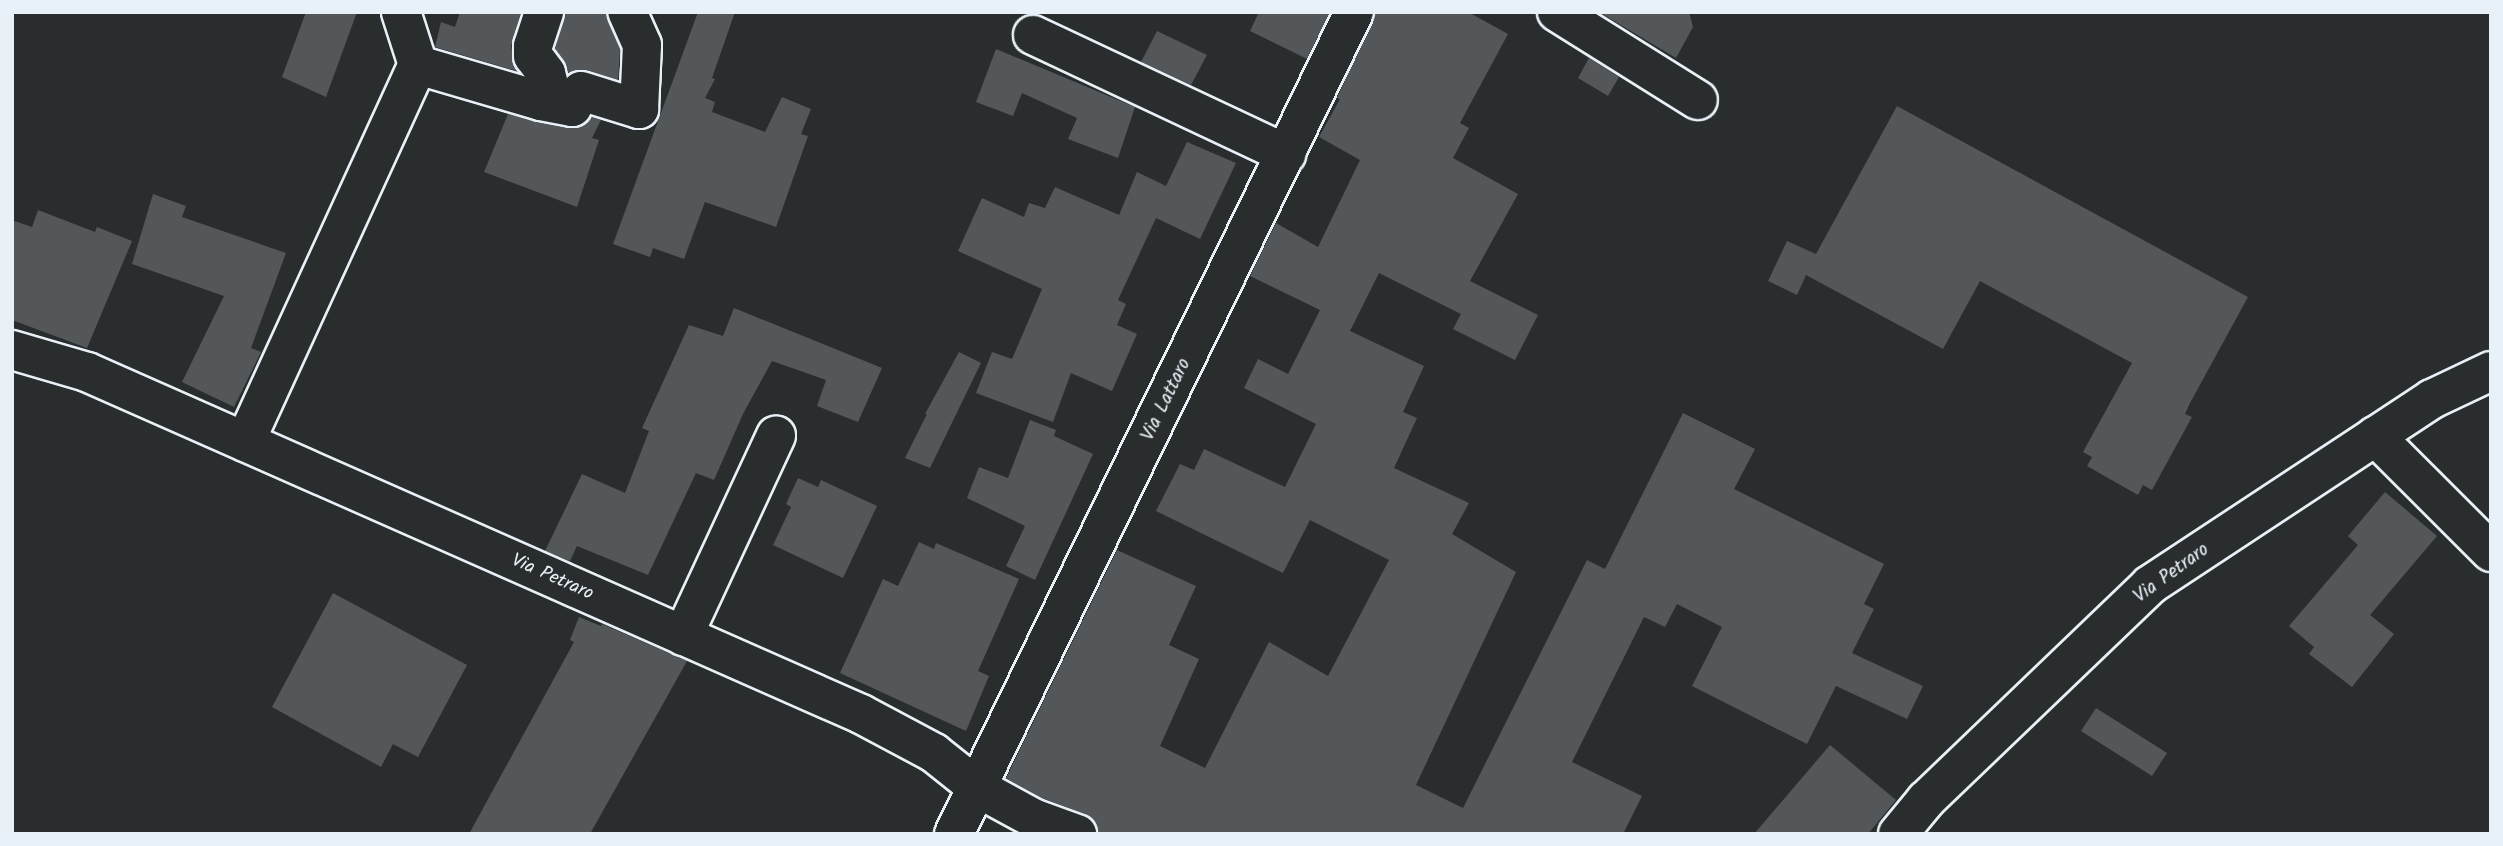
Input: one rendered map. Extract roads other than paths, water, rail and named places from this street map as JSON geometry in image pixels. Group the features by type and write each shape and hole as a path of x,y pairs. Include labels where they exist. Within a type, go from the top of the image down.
{"street":[{"path":"245,442 418,65 401,12"},
{"path":"541,101 548,81 546,73 533,57 533,46 544,12"},
{"path":"418,65 541,101 572,107 581,91 639,110 642,45 626,12"},
{"name":"Via Lattaro","path":"954,834 1354,12"},
{"path":"1557,12 1698,100"},
{"path":"1032,35 1286,155"},
{"name":"Via Petraro","path":"12,350 87,372 861,714 934,752 978,788 1033,818 1077,834"},
{"name":"Via Petraro","path":"1898,834 1926,800 2150,585 2431,399 2491,371"},
{"path":"683,636 776,436"},
{"path":"2375,436 2491,552"}]}
